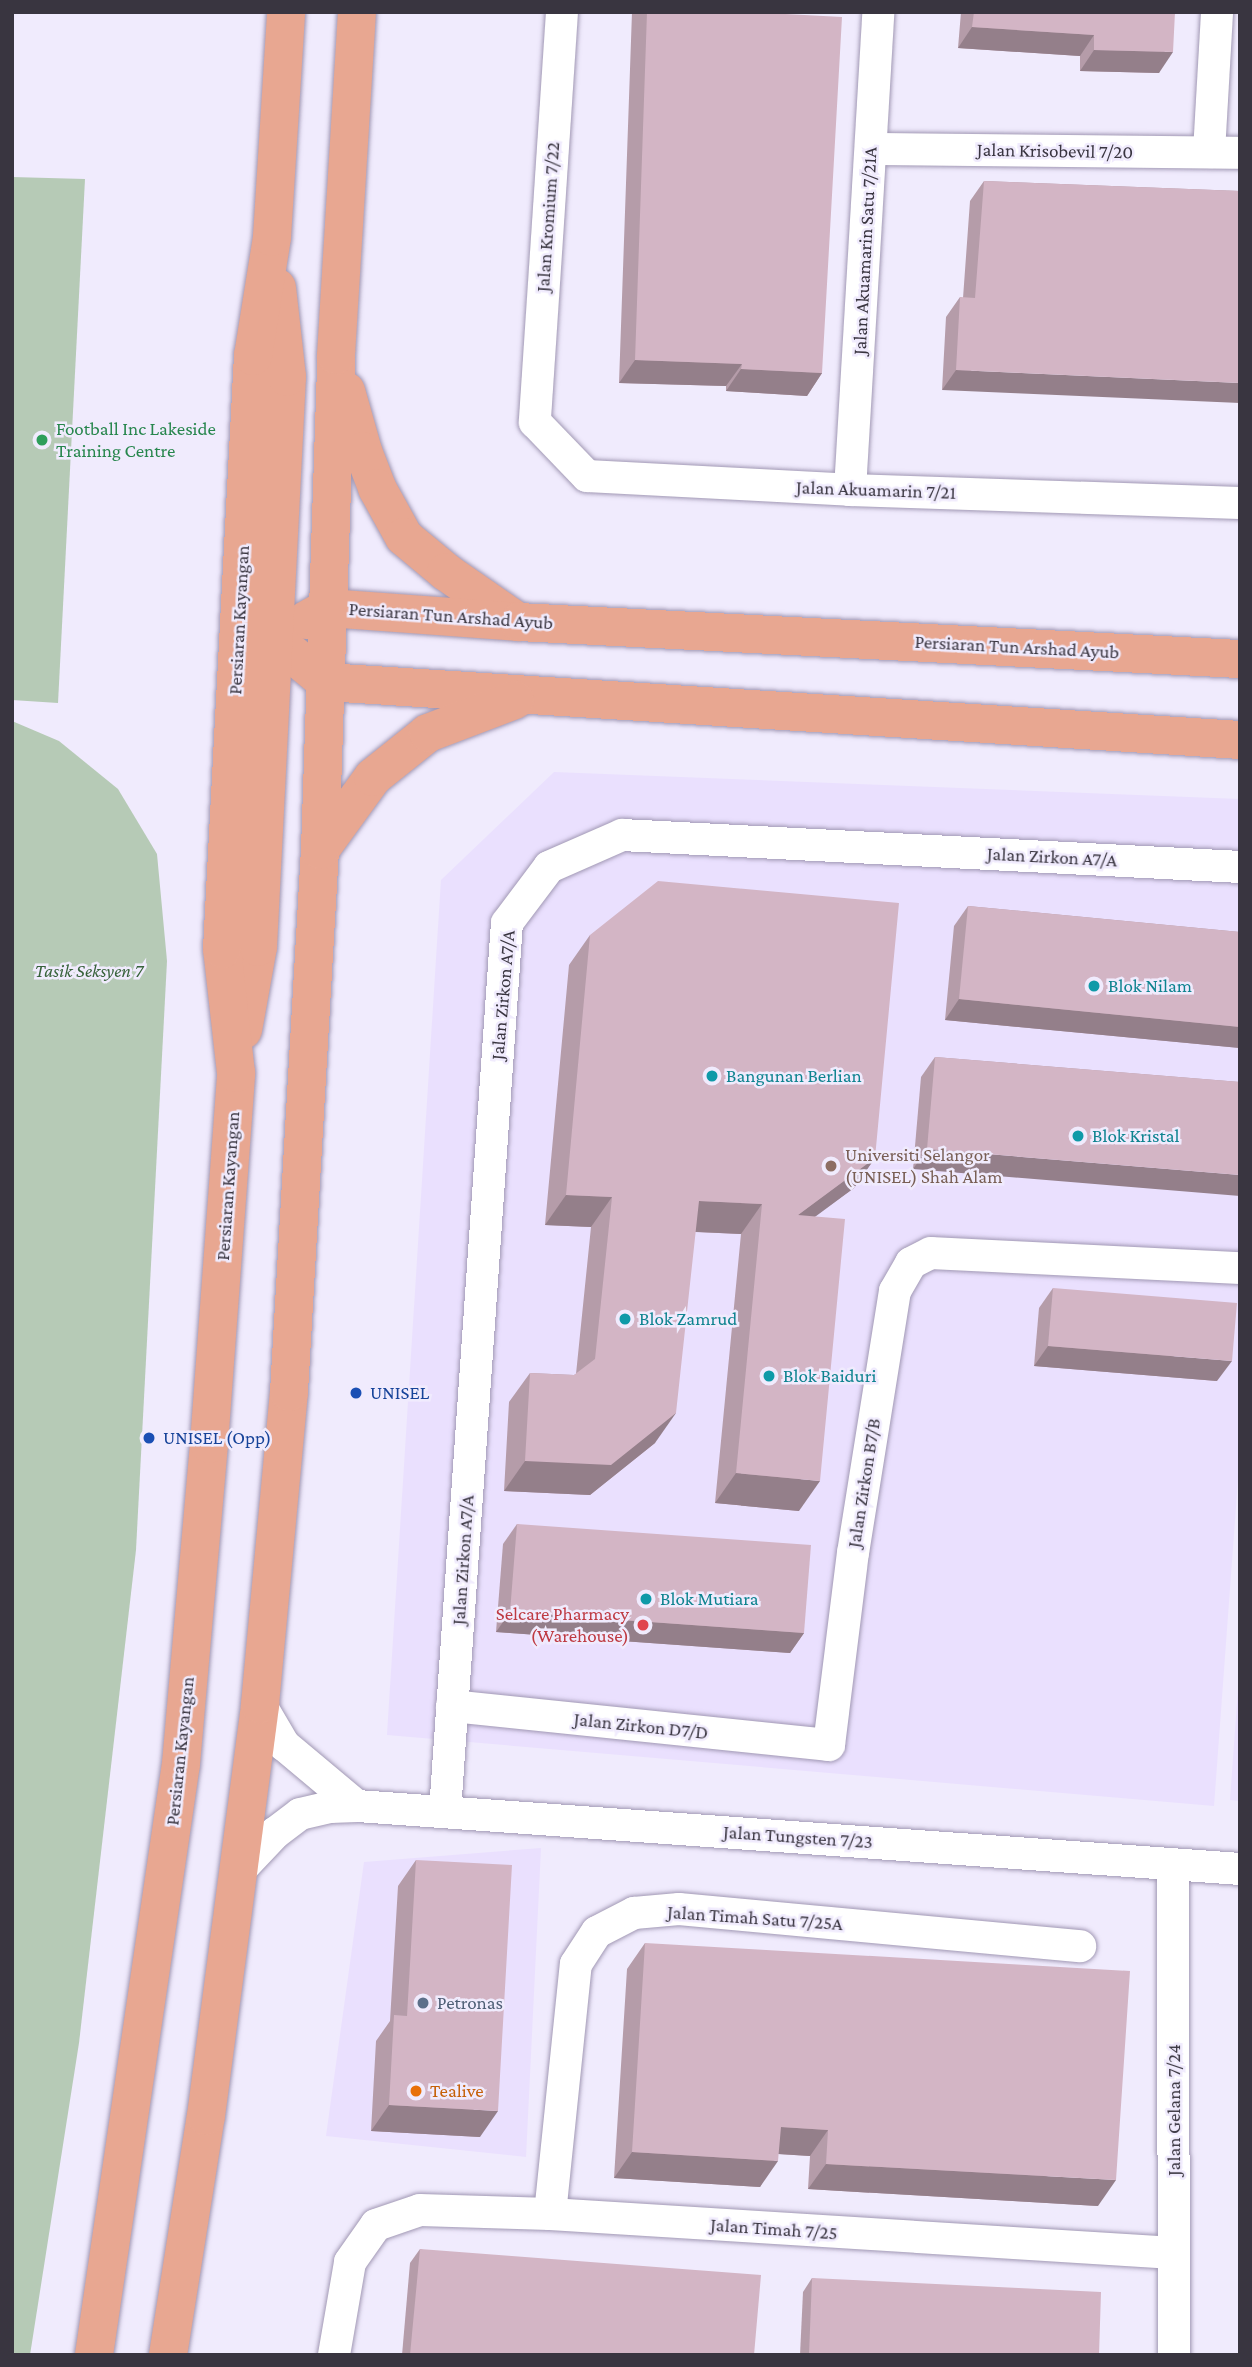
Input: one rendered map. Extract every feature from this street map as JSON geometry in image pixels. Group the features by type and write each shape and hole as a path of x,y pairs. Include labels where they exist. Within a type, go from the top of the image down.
{"main road":[{"name":"Persiaran Kayangan","path":"94,2355 181,1764 209,1444 236,1073 222,949 253,356 272,237 286,12"},
{"path":"168,2355 206,2116 260,1704 289,1392 320,850 336,355 358,12"},
{"path":"236,1073 258,947 287,377 272,237"},
{"path":"336,355 363,451 377,488 404,537 446,572 519,622"},
{"name":"Persiaran Tun Arshad Ayub","path":"274,639 328,608 519,622 1240,659"},
{"path":"274,639 326,682 1240,740"},
{"path":"320,850 373,777 428,733 527,695"}],"street":[{"name":"Jalan Kromium 7/22","path":"535,422 562,12"},
{"name":"Jalan Akuamarin Satu 7/21A","path":"850,490 878,12"},
{"path":"1217,12 1224,152"},
{"name":"Jalan Krisobevil 7/20","path":"871,149 1224,152"},
{"name":"Jalan Akuamarin 7/21","path":"535,422 587,476 850,490 1240,503"},
{"name":"Jalan Zirkon A7/A","path":"445,1811 507,923 549,867 622,835 1240,867"},
{"name":"Jalan Zirkon B7/B","path":"829,1745 853,1553 895,1291 911,1263 931,1253 1240,1268"},
{"path":"260,1704 284,1745 357,1806"},
{"name":"Jalan Zirkon D7/D","path":"452,1706 829,1745"},
{"name":"Jalan Tungsten 7/23","path":"238,1872 275,1833 300,1814 330,1807 357,1806 1240,1869"},
{"name":"Jalan Gelana 7/24","path":"1173,1865 1174,2355"},
{"name":"Jalan Timah Satu 7/25A","path":"550,2214 576,1964 597,1932 634,1913 679,1909 1080,1946"},
{"name":"Jalan Timah 7/25","path":"334,2355 350,2262 376,2225 420,2210 550,2214 1174,2253"}],"shaded area":[{"name":"Universiti Selangor (UNISEL) Shah Alam","path":"554,772 1240,799 1240,1452 1214,1806 387,1735 441,880"},
{"path":"1240,1662 1240,1801 1230,1800"},
{"path":"541,1848 526,2157 326,2136 364,1862"}],"green space":[{"name":"Football Inc Lakeside Training Centre","path":"12,177 85,179 58,703 12,700"},
{"name":"Tasik Seksyen 7","path":"12,721 59,741 118,789 157,854 167,961 136,1550 79,2043 30,2355 12,2355"}],"building":[{"path":"647,12 748,12 842,17 822,373 741,369 742,364 635,360"},
{"path":"974,12 1175,12 1173,52 1094,50 1094,35 972,27"},
{"path":"984,181 1240,191 1240,383 956,370 960,297 975,298"},
{"path":"658,881 899,903 875,1158 798,1215 845,1219 820,1481 736,1473 762,1204 699,1201 676,1413 611,1465 525,1461 530,1373 574,1375 595,1359 612,1197 566,1195 590,935"},
{"name":"Blok Nilam","path":"968,906 1240,932 1240,1027 959,999"},
{"name":"Blok Kristal","path":"935,1057 1240,1082 1240,1175 927,1149"},
{"path":"1053,1288 1237,1303 1232,1361 1048,1346"},
{"name":"Blok Mutiara","path":"517,1524 811,1545 804,1633 510,1612"},
{"path":"416,1860 512,1865 498,2111 389,2105 394,2015 407,2016"},
{"path":"645,1943 1130,1971 1116,2180 826,2164 828,2130 781,2127 778,2161 632,2152"},
{"path":"420,2249 761,2275 754,2355 410,2355"},
{"path":"812,2278 1101,2292 1099,2355 809,2355"}],"place":[{"name":"Football Inc Lakeside Training Centre","path":"42,440"},
{"name":"Blok Nilam","path":"1094,986"},
{"name":"Bangunan Berlian","path":"712,1076"},
{"name":"Blok Kristal","path":"1078,1136"},
{"name":"Universiti Selangor (UNISEL) Shah Alam","path":"831,1166"},
{"name":"Blok Zamrud","path":"625,1319"},
{"name":"Blok Baiduri","path":"769,1376"},
{"name":"UNISEL","path":"356,1393"},
{"name":"UNISEL (Opp)","path":"149,1438"},
{"name":"Blok Mutiara","path":"646,1599"},
{"name":"Selcare Pharmacy (Warehouse)","path":"643,1625"},
{"name":"Petronas","path":"423,2003"},
{"name":"Tealive","path":"416,2091"}]}
